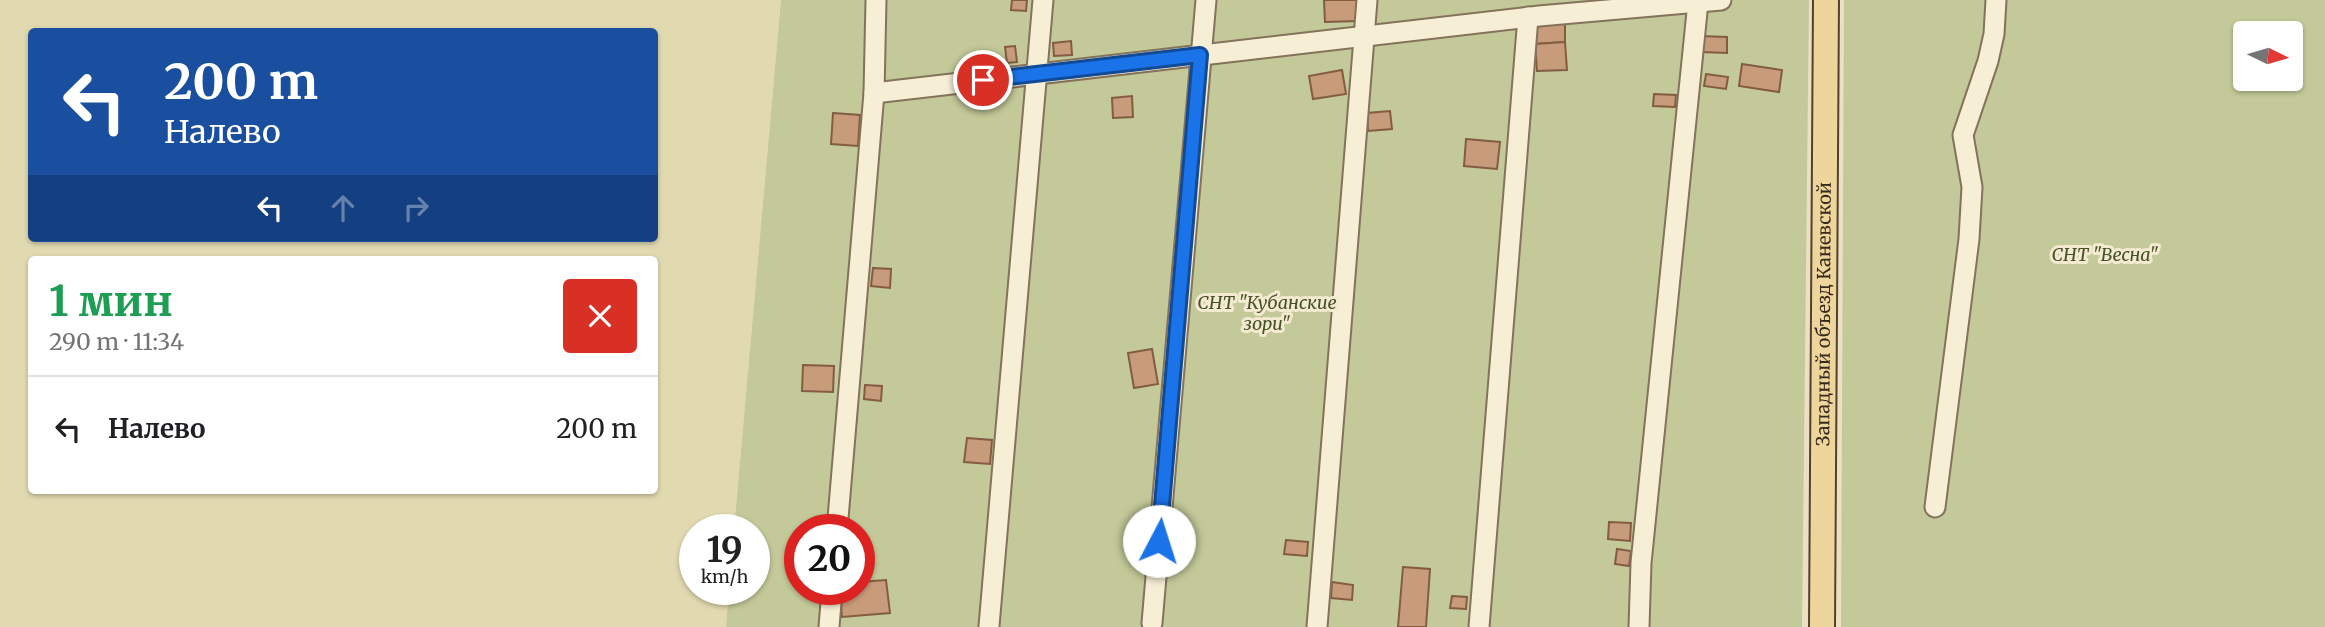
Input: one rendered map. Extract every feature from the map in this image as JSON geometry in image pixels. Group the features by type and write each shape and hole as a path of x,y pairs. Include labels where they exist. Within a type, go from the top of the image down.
{"main road":[{"name":"Западный объезд Каневской","path":"1822,627 1826,0"}],"lane":[{"path":"838,514 874,93 876,0"},
{"path":"989,626 1044,0"},
{"path":"1152,622 1206,0"},
{"path":"1317,627 1367,0"},
{"path":"874,93 1364,36 1536,11 1721,0"},
{"path":"1935,507 1969,239 1972,187 1963,135 1988,61 1994,34 1996,0"},
{"path":"1639,627 1641,563 1698,2"},
{"path":"1479,627 1536,11"},
{"path":"829,627 831,605"}],"shaded area":[{"path":"0,0 781,0 735,514 679,514 679,605 728,605 726,627 0,627"}],"green space":[{"name":"СНТ \"Кубанские зори\"","path":"781,0 1809,0 1802,627 726,627 728,605 770,605 770,514 735,514"},
{"name":"СНТ \"Весна\"","path":"1844,0 2325,0 2325,627 1841,627"}],"building":[{"path":"1012,0 1027,0 1026,11 1011,10"},
{"path":"1324,0 1358,0 1359,21 1325,22"},
{"path":"1565,23 1565,42 1535,44 1534,24"},
{"path":"1701,36 1727,37 1727,53 1701,52"},
{"path":"1071,41 1072,55 1054,56 1053,43"},
{"path":"1565,42 1567,70 1537,71 1535,44"},
{"path":"1015,46 1017,62 1007,63 1005,47"},
{"path":"1742,64 1782,70 1779,92 1739,86"},
{"path":"1342,70 1346,94 1313,99 1309,76"},
{"path":"1706,74 1728,77 1726,89 1704,86"},
{"path":"1654,94 1676,95 1675,107 1653,106"},
{"path":"1132,96 1133,117 1113,118 1112,98"},
{"path":"1390,111 1392,129 1368,131 1367,113"},
{"path":"833,113 860,115 858,146 831,144"},
{"path":"1466,139 1500,142 1497,169 1464,166"},
{"path":"873,268 891,269 890,288 871,286"},
{"path":"1152,349 1158,384 1134,388 1128,353"},
{"path":"803,365 834,366 833,392 802,391"},
{"path":"865,385 882,386 881,401 864,399"},
{"path":"967,438 992,440 990,464 964,462"},
{"path":"1609,522 1631,523 1630,541 1608,539"},
{"path":"1286,540 1308,542 1307,556 1284,554"},
{"path":"1617,549 1631,551 1629,566 1615,564"},
{"path":"1403,567 1430,569 1426,627 1398,627"},
{"path":"886,580 890,613 842,617 841,605 875,605 875,581"},
{"path":"1332,582 1353,585 1352,600 1331,598"},
{"path":"1452,596 1467,597 1466,609 1450,608"}],"route":[{"path":"983,80 1200,55 1159,541"}]}
